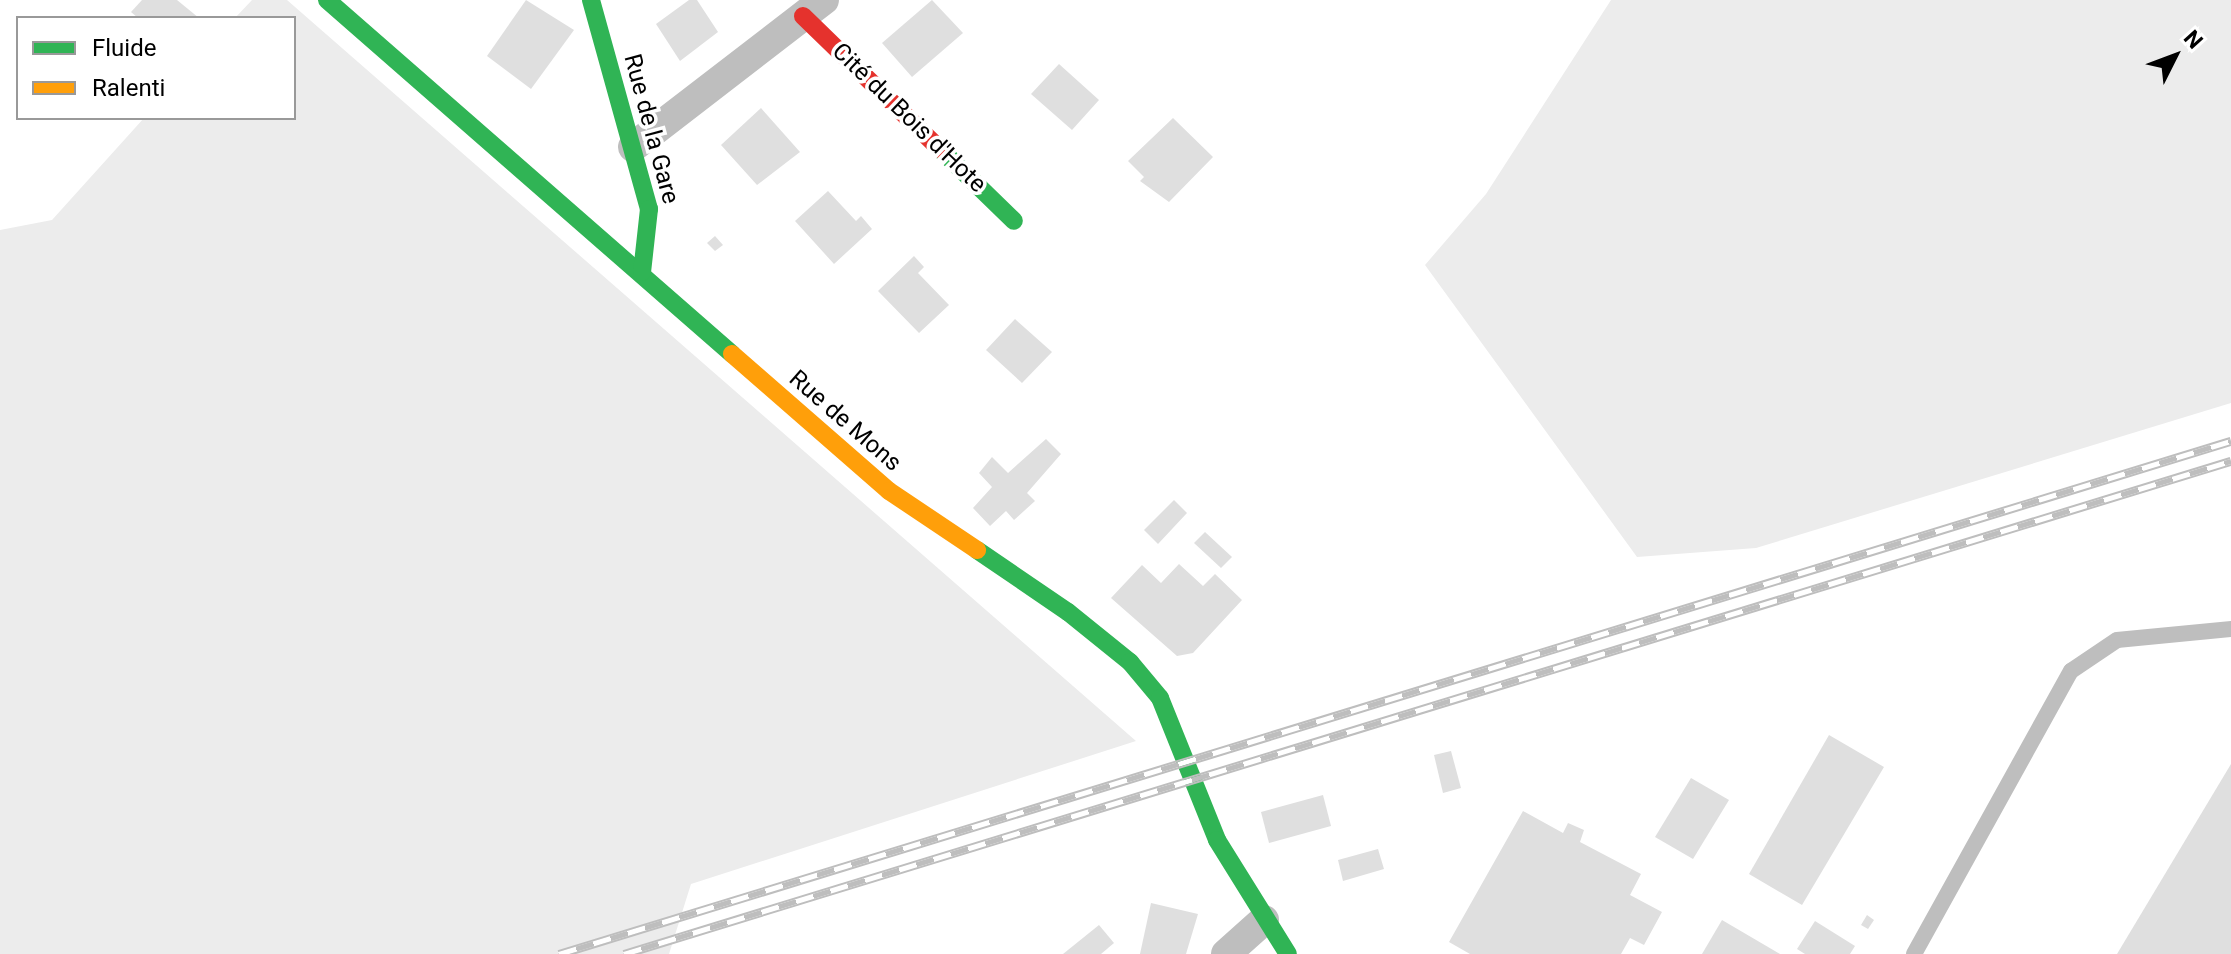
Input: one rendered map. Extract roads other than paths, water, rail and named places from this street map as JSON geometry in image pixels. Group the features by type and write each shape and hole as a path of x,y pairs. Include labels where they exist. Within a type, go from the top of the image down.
{"street":[{"name":"Rue de Mons","path":"327,0 642,272 889,491 1068,612 1130,662 1167,710 1217,840 1288,954"},
{"name":"Rue de la Gare","path":"591,0 650,218 642,272"},
{"name":"Cité du Bois d'Hote","path":"633,147 814,8 1014,221"},
{"path":"1226,954 1264,920"}],"lane":[{"path":"1914,954 2071,671 2117,640 2231,629"}],"railway":[{"path":"559,954 2231,441"},
{"path":"624,954 2231,461"}]}
